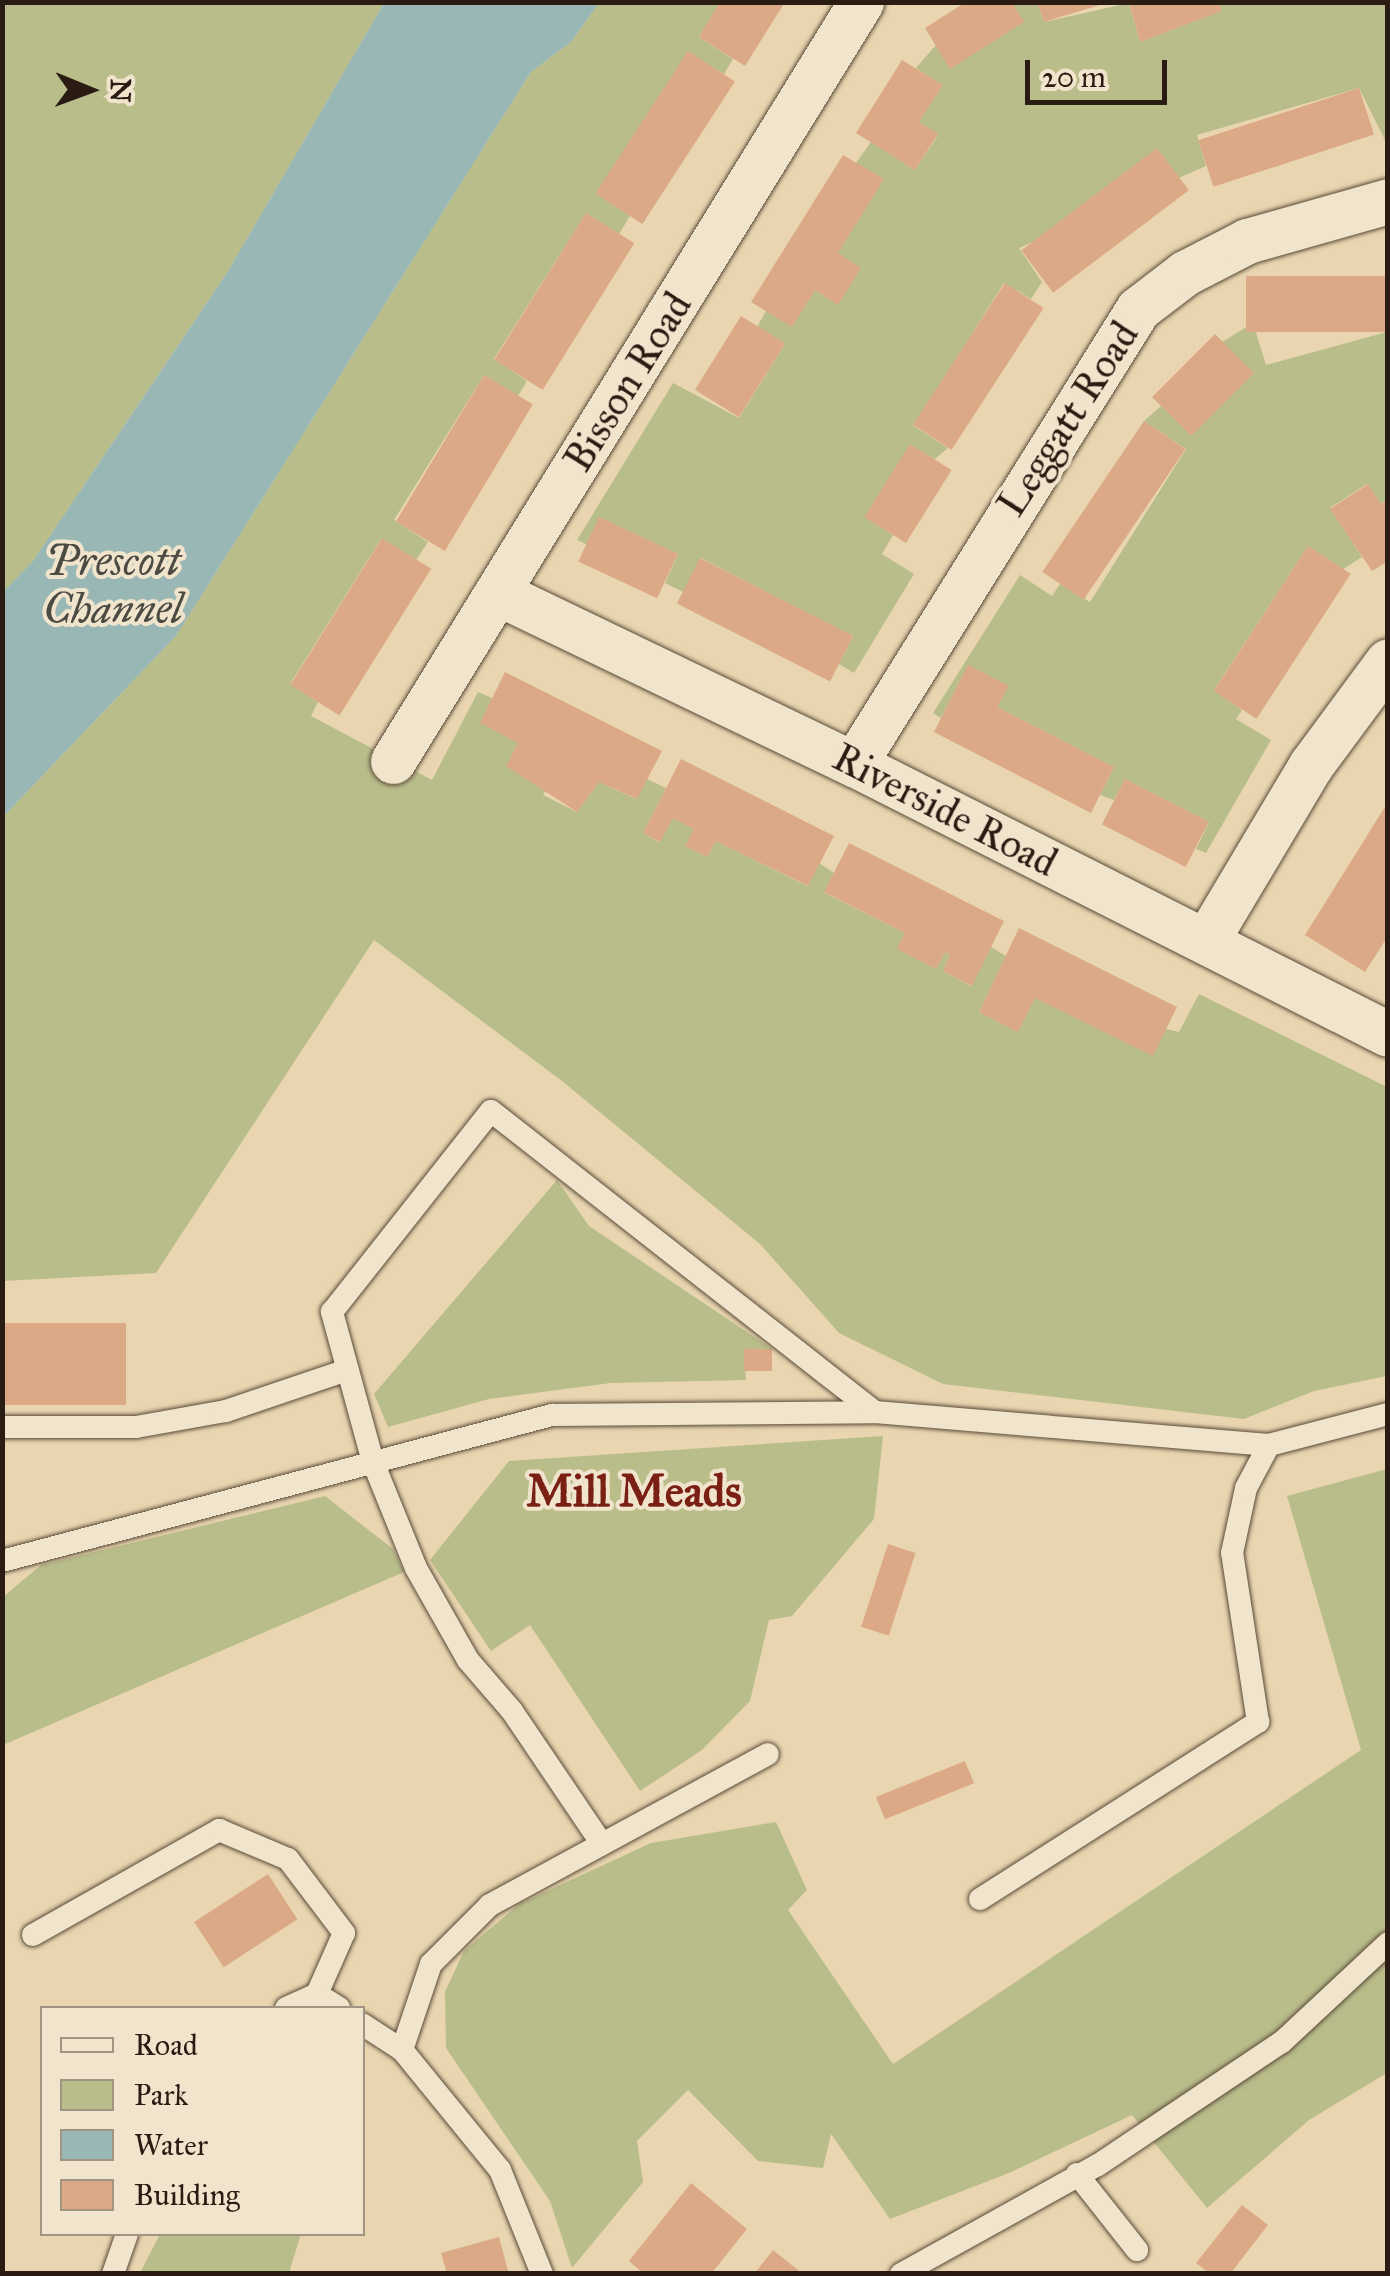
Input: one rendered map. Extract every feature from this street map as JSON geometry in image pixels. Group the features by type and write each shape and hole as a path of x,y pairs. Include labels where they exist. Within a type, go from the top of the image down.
{"street":[{"name":"Bisson Road","path":"393,761 861,2"},
{"name":"Leggatt Road","path":"854,764 1138,309 1184,273 1248,241 1388,202"},
{"name":"Riverside Road","path":"498,593 854,764 1388,1034"},
{"path":"1206,941 1311,765 1388,661"}],"lane":[{"path":"602,1844 512,1711 468,1660 416,1568 373,1462 332,1312 492,1111 875,1412"},
{"path":"2,1427 136,1428 226,1410 347,1370"},
{"path":"2,1561 552,1415 875,1412 1269,1445 1388,1414"},
{"path":"980,1899 1258,1722 1232,1552 1246,1488 1269,1445"},
{"path":"402,2050 431,1964 490,1905 768,1754"},
{"path":"33,1936 219,1830 288,1859 344,1933 317,1994 290,2006"},
{"path":"901,2274 1077,2174 1282,2042 1388,1943"},
{"path":"317,1994 336,2006"},
{"path":"365,2026 402,2050 500,2170 542,2274"},
{"path":"1077,2174 1137,2250"},
{"path":"113,2274 127,2236"}],"green space":[{"path":"3,3 384,3 228,271 33,561 3,592"},
{"path":"599,3 720,3 699,37 733,59 724,74 688,52 597,194 630,216 619,234 586,213 494,359 527,381 518,396 484,375 394,520 428,542 416,560 381,539 290,684 318,702 311,716 432,780 478,692 492,698 518,743 507,766 547,787 543,795 577,812 599,782 636,799 647,779 666,788 643,833 659,842 673,818 694,829 686,846 707,857 716,841 807,886 819,863 834,873 825,893 905,933 898,949 936,969 945,952 950,955 943,971 971,986 991,947 1006,956 979,1012 1017,1031 1035,998 1179,1032 1199,994 1387,1087 1387,1376 1314,1391 1244,1419 943,1384 839,1333 760,1244 562,1081 374,940 156,1273 3,1281 3,817 176,636 531,72 571,42"},
{"path":"1012,3 1037,3 1044,22 1129,3 1140,42 1221,11 1219,3 1387,3 1387,144 1359,88 1197,135 1206,166 1019,248 1042,282 1031,299 1004,283 914,426 948,448 865,517 893,535 882,554 914,574 854,673 839,664 853,637 701,558 683,592 665,583 678,554 600,518 588,545 577,540 673,383 739,418 785,344 757,327 766,311 815,290 838,304 838,253 856,163 871,142 915,170 938,135 919,122 942,85 916,68 936,45 1023,22"},
{"path":"1253,323 1266,365 1387,332 1387,499 1381,504 1367,484 1330,508 1362,557 1343,569 1308,546 1214,690 1242,710 1236,719 1271,740 1206,853 1196,849 1209,822 1125,779 1114,800 1100,795 1114,767 997,707 1008,686 968,666 941,718 933,713 1020,575 1052,596 1060,584 1090,602 1186,449 1144,421 1161,406 1191,435 1222,342"},
{"path":"557,1180 589,1226 772,1349 744,1350 746,1380 611,1383 489,1399 388,1427 374,1394"},
{"path":"883,1436 874,1519 792,1616 769,1620 750,1701 702,1750 640,1791 530,1625 491,1651 430,1560 509,1461"},
{"path":"1387,1469 1387,2073 1309,2120 1207,2208 1132,2115 1009,2173 890,2219 831,2134 823,2168 758,2161 688,2090 637,2141 643,2182 572,2268 550,2201 446,2048 445,1992 464,1951 519,1904 651,1843 776,1822 807,1890 788,1910 893,2064 1361,1750 1287,1496"},
{"path":"325,1496 393,1549 404,1572 3,1745 3,1597 41,1565"},
{"path":"159,2236 300,2236 289,2273 140,2273"}],"water":[{"name":"Prescott Channel","path":"384,3 599,3 571,42 531,72 176,636 3,817 3,592 33,561 228,271"}],"building":[{"path":"720,2 785,2 745,66 699,37"},
{"path":"966,2 1012,2 1024,22 950,69 925,28"},
{"path":"1037,2 1103,2 1103,4 1044,22"},
{"path":"1129,2 1219,2 1222,11 1140,42"},
{"path":"688,51 735,81 642,224 595,194"},
{"path":"902,60 943,85 919,122 938,134 915,170 856,133"},
{"path":"1359,88 1374,135 1213,187 1198,140"},
{"path":"1157,148 1189,190 1053,293 1021,250"},
{"path":"843,155 884,179 838,253 861,268 838,305 815,290 792,327 751,302"},
{"path":"586,213 634,243 543,390 494,360"},
{"path":"1246,276 1388,276 1388,332 1246,332"},
{"path":"1005,283 1044,308 952,450 913,425"},
{"path":"741,316 785,344 739,417 695,390"},
{"path":"1215,334 1254,373 1191,436 1152,397"},
{"path":"484,375 533,404 445,551 396,522"},
{"path":"1144,421 1185,449 1084,600 1042,572"},
{"path":"910,444 952,470 906,543 864,517"},
{"path":"1368,484 1381,504 1388,499 1388,561 1372,571 1330,509"},
{"path":"599,517 678,554 657,598 578,561"},
{"path":"382,538 431,569 340,715 290,685"},
{"path":"1308,546 1351,574 1257,719 1214,691"},
{"path":"700,558 853,636 830,682 677,603"},
{"path":"968,665 1009,686 997,707 1114,767 1091,813 934,732"},
{"path":"505,672 662,751 637,799 599,782 577,812 506,766 518,743 480,723"},
{"path":"681,759 834,836 808,886 716,841 707,857 685,846 694,829 673,818 660,842 643,833"},
{"path":"1125,779 1209,822 1186,867 1102,824"},
{"path":"1388,802 1388,936 1365,972 1305,935"},
{"path":"849,843 1004,921 972,986 943,971 950,955 945,952 936,969 897,949 905,933 824,892"},
{"path":"1019,928 1177,1007 1153,1056 1035,998 1018,1032 979,1012"},
{"path":"2,1323 126,1323 126,1405 2,1405"},
{"path":"744,1349 772,1349 772,1371 744,1371"},
{"path":"888,1544 916,1553 889,1636 861,1627"},
{"path":"965,1761 974,1783 885,1819 876,1797"},
{"path":"268,1874 297,1919 224,1967 194,1922"},
{"path":"691,2183 747,2229 711,2274 644,2274 629,2261"},
{"path":"1242,2205 1268,2225 1230,2274 1210,2274 1196,2263"},
{"path":"499,2237 509,2274 447,2274 441,2253"},
{"path":"773,2250 803,2274 754,2274"}],"district":[{"name":"Mill Meads","path":"634,1491"}]}
